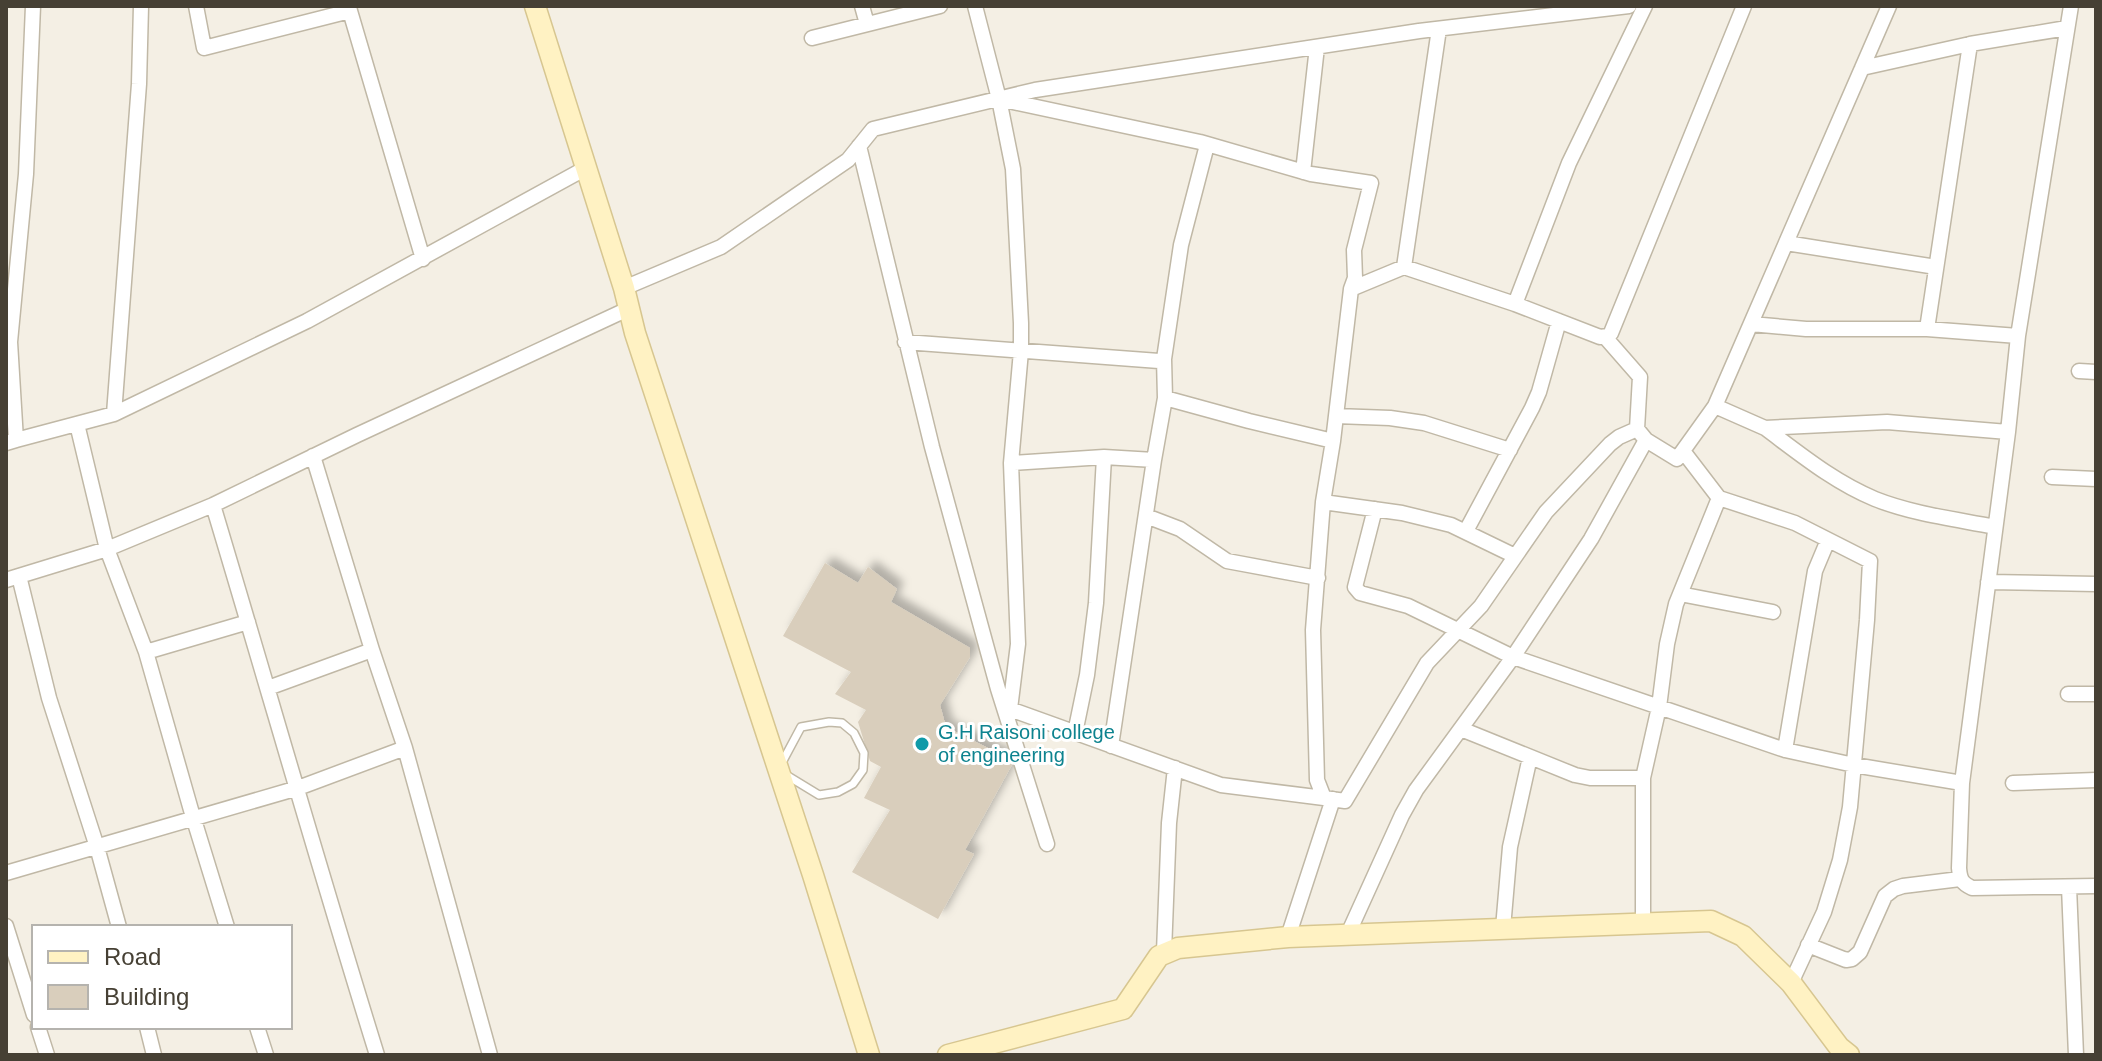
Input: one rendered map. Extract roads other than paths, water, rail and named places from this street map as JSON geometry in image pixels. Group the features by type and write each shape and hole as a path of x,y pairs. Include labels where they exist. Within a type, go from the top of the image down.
{"street":[{"path":"33,6 26,174 8,342 11,441 114,414 307,321 586,168"},
{"path":"114,414 139,84 141,6"},
{"path":"196,6 204,48 349,8 423,259"},
{"path":"535,6 628,309 869,1055"},
{"path":"862,6 867,24"},
{"path":"812,38 940,6"},
{"path":"975,6 1013,169 1021,351 1011,463 1018,644 1007,708"},
{"path":"624,288 721,247 848,160 873,129 1035,90 1439,29 1629,6"},
{"path":"1515,304 1569,163 1645,6"},
{"path":"1605,337 1611,333 1744,6"},
{"path":"1007,708 1221,785 1345,801 1427,663 1481,606 1546,512 1619,437 1641,435 1677,459 1715,406 1889,6"},
{"path":"1960,879 1962,783 2018,336 2071,6"},
{"path":"1862,68 1970,44 2067,28"},
{"path":"1404,267 1439,29"},
{"path":"1927,329 1970,44"},
{"path":"1303,172 1317,47"},
{"path":"999,99 1207,145 1303,172 1371,183 1354,250 1355,278 1351,289 1323,502 1313,630 1317,780 1328,798 1288,937"},
{"path":"1111,746 1165,398 1164,359 1181,245 1207,145"},
{"path":"859,146 932,447 1047,844"},
{"path":"1786,243 1936,267"},
{"path":"1348,934 1416,790 1513,657 1591,539 1641,435 1640,377 1605,337 1404,267 1351,289"},
{"path":"118,925 13,578 107,549 213,505 628,309"},
{"path":"1466,531 1539,392 1559,321"},
{"path":"1751,324 1806,329 1927,329 2018,336"},
{"path":"905,342 1164,359"},
{"path":"2079,371 2096,372"},
{"path":"1165,398 1333,441"},
{"path":"1715,406 1765,428 1826,473 1874,498 1925,514 1995,527"},
{"path":"1336,416 1424,423 1510,450"},
{"path":"1765,428 1887,422 2008,432"},
{"path":"77,424 107,549 146,652 226,925"},
{"path":"1683,451 1719,498 1795,523 1870,561 1850,807 1840,860 1824,912 1791,983"},
{"path":"313,456 405,748 490,1055"},
{"path":"1011,463 1104,457 1154,460"},
{"path":"1075,733 1087,675 1096,603 1104,457"},
{"path":"2052,477 2096,479"},
{"path":"1643,923 1643,778 1659,707 1667,644 1680,594 1719,498"},
{"path":"1323,502 1433,520 1466,531 1515,556"},
{"path":"213,505 298,788 316,859 377,1055"},
{"path":"1375,509 1355,590 1408,606 1513,657 1785,750 1962,783"},
{"path":"1146,516 1180,529 1227,561 1318,578"},
{"path":"1785,750 1815,571 1828,540"},
{"path":"1988,582 2096,584"},
{"path":"1680,594 1773,612"},
{"path":"146,652 248,622"},
{"path":"268,688 372,650"},
{"path":"2068,694 2096,694"},
{"path":"1461,729 1582,777 1643,778"},
{"path":"6,873 298,788 405,748"},
{"path":"1503,928 1508,860 1530,757"},
{"path":"1164,952 1169,823 1175,768"},
{"path":"2013,783 2096,780"},
{"path":"1808,945 1846,960 1852,959 1860,952 1885,896 1903,886 1960,879 1972,888 2096,886"},
{"path":"2069,887 2076,1055"},
{"path":"948,1055 1123,1009 1159,956 1178,948 1288,937 1711,921 1743,936 1791,983 1839,1047 1849,1055"},
{"path":"6,926 32,1009"},
{"path":"39,1029 47,1055"},
{"path":"148,1029 154,1055"},
{"path":"258,1029 266,1055"}],"lane":[{"path":"842,723 854,733 864,753 863,770 853,784 838,792 819,795 778,770 801,727 842,723"}],"place":[{"name":"G.H Raisoni college of engineering","path":"922,744"}]}
